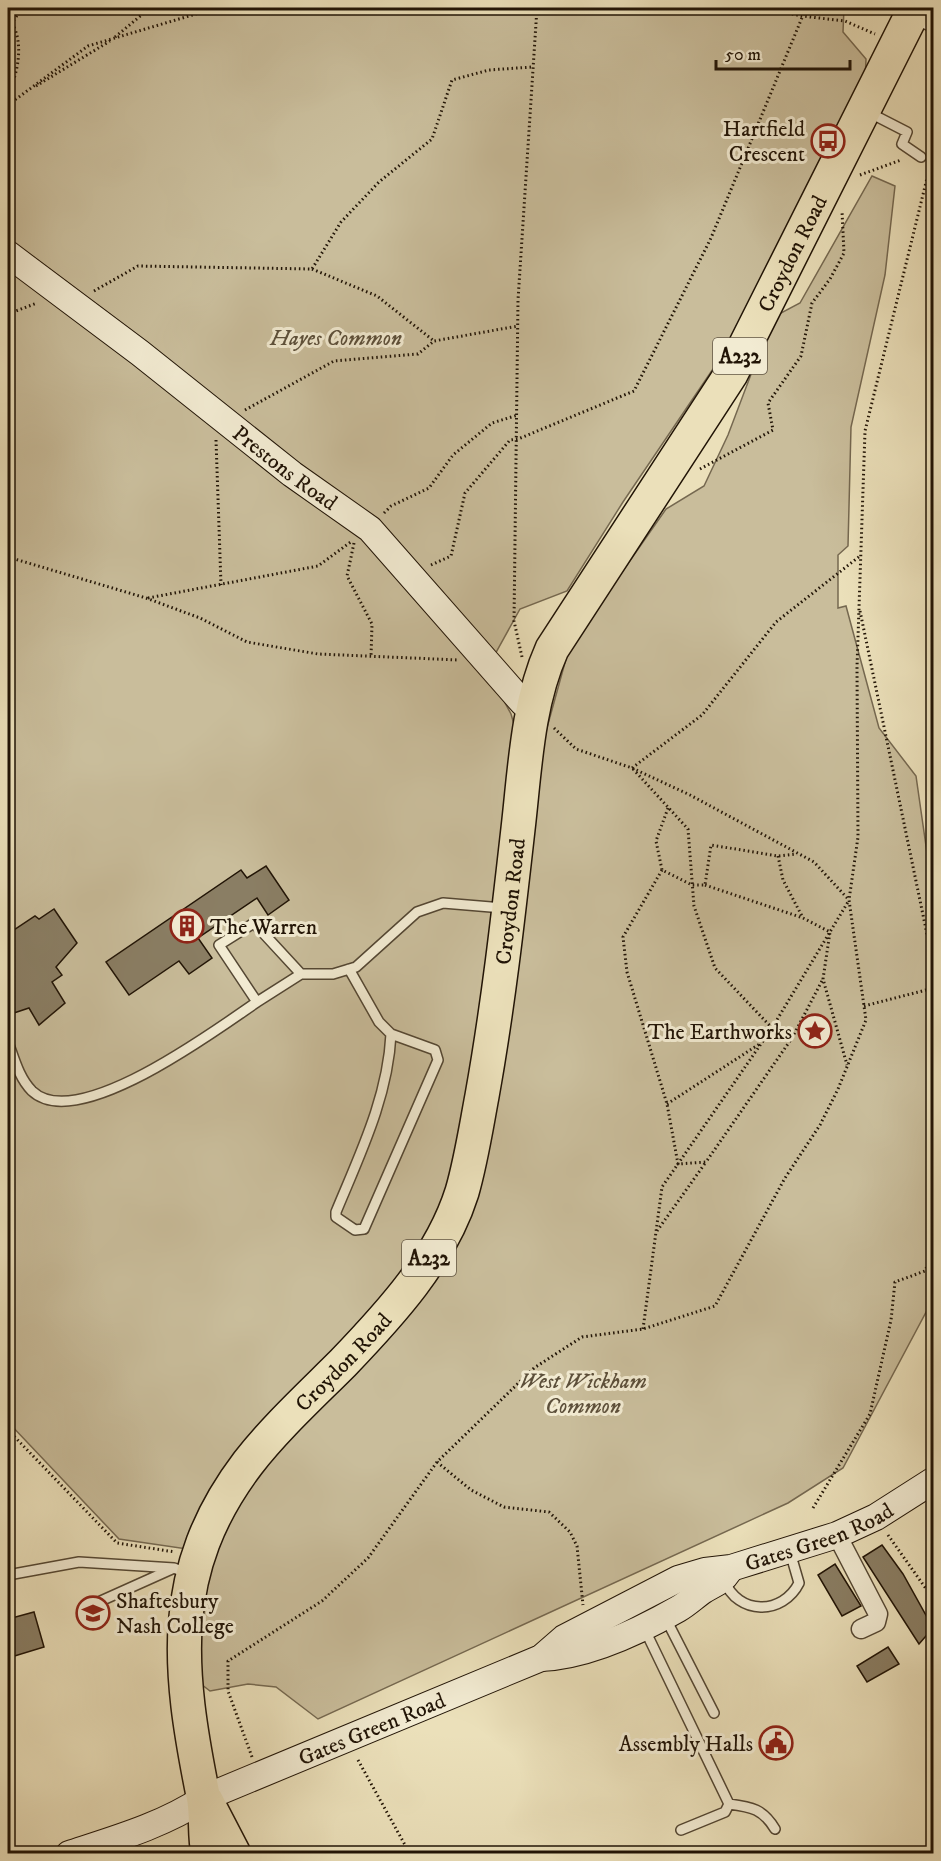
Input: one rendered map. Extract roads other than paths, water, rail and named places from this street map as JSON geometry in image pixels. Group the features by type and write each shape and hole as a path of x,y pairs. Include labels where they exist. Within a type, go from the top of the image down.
{"highway":[{"name":"Croydon Road","path":"208,1854 204,1798 194,1750 184,1669 183,1572 247,1465 273,1433 392,1311 426,1262 449,1221 461,1195 490,1050 534,709 542,670 552,649 730,374 864,109 920,15"},
{"name":"Croydon Road","path":"204,1798 234,1854"}],"street":[{"name":"Prestons Road","path":"8,254 292,474 370,529 523,703 534,709"},
{"name":"Gates Green Road","path":"69,1854 119,1838 181,1813 204,1798 541,1658 568,1656 654,1621 727,1574 837,1535 876,1517 933,1480"},
{"path":"837,1535 878,1614 876,1622 861,1629"},
{"name":"Gates Green Road","path":"541,1658 564,1638 678,1579 705,1571 727,1574"}],"lane":[{"path":"864,109 907,132 902,144 921,157"},
{"path":"8,1042 22,1077 33,1092 54,1102 74,1102 157,1069 301,974 333,974 356,967 417,912 443,903 509,908"},
{"path":"257,1002 219,945 254,923 301,974"},
{"path":"350,969 379,1022 391,1034 435,1050 438,1060 364,1228 356,1230 336,1217 375,1117 387,1072 391,1034"},
{"path":"727,1574 737,1600 756,1608 794,1595 800,1583 790,1550"},
{"path":"8,1575 79,1562 183,1572"},
{"path":"94,1604 183,1572"},
{"path":"654,1621 714,1713"},
{"path":"654,1621 729,1804 725,1812 681,1830"},
{"path":"729,1804 749,1807 766,1815 775,1829"}],"place":[{"name":"Hartfield Crescent","path":"828,141"},
{"name":"The Warren","path":"187,926"},
{"name":"The Earthworks","path":"815,1031"},
{"name":"Shaftesbury Nash College","path":"93,1613"},
{"name":"Assembly Halls","path":"776,1743"}],"park label":[{"name":"Hayes Common","path":"336,337"},
{"name":"West Wickham Common","path":"583,1392"}]}
